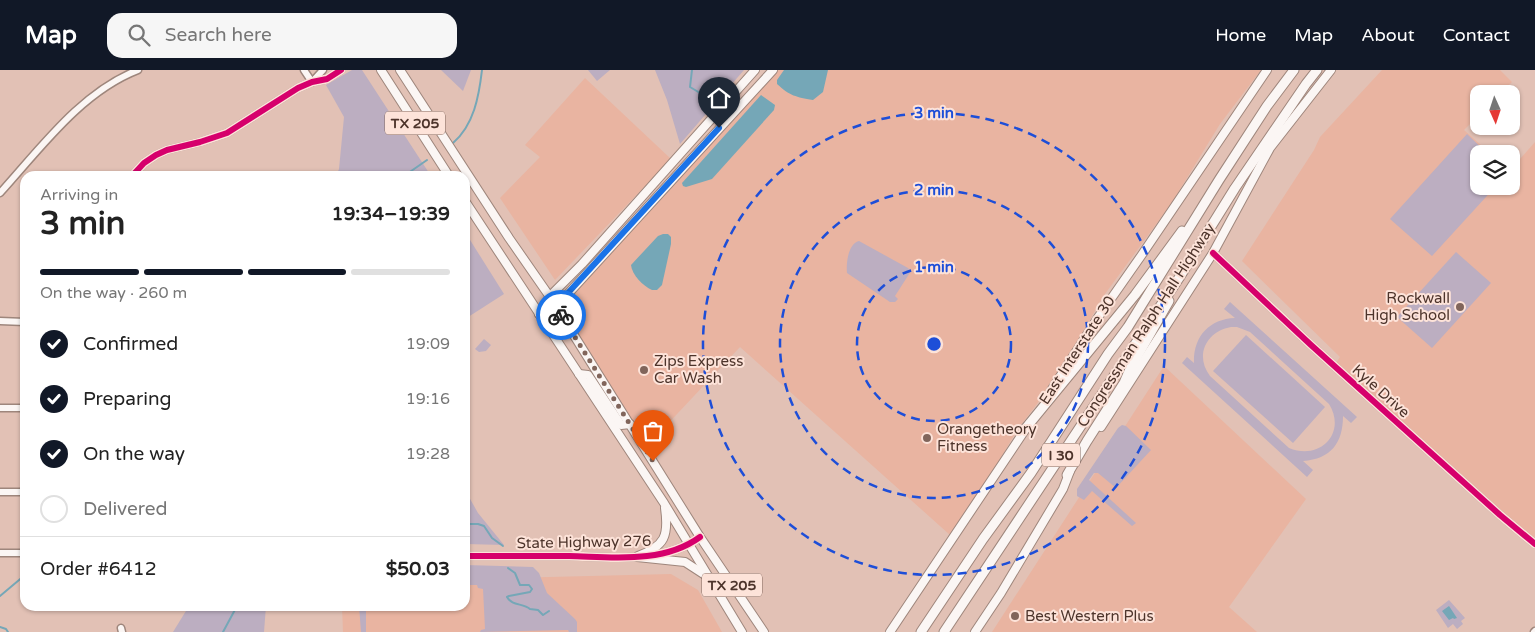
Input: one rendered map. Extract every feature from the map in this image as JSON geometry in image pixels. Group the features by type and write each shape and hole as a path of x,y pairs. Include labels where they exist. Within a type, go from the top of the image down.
{"highway":[{"name":"Congressman Ralph Hall Highway","path":"921,632 983,539 1031,474 1108,354 1128,327 1267,106 1294,70"},
{"name":"Congressman Ralph Hall Highway","path":"944,632 1179,278 1235,188 1306,84 1318,70"},
{"path":"1025,429 1135,295 1219,180"},
{"path":"1067,475 1124,383 1130,369 1167,307 1179,278"}],"main road":[{"name":"TX 205","path":"381,70 446,171"},
{"name":"TX 205","path":"400,70 466,171"},
{"path":"539,314 556,306 773,70"},
{"name":"East Interstate 30","path":"890,632 1099,316 1267,70"},
{"path":"975,632 1001,594 1062,489 1067,475 1114,408 1140,364 1213,253 1270,148 1331,70"},
{"path":"539,314 550,297 753,73 760,85"},
{"name":"TX 205","path":"470,177 556,306 700,537 764,632"},
{"path":"657,179 666,186"},
{"name":"TX 205","path":"470,209 664,503 742,632"},
{"path":"627,213 635,220"},
{"path":"579,374 588,375 621,425 630,424"},
{"path":"637,557 656,549 662,542 667,524 664,503"},
{"path":"637,557 685,562 709,578"}],"street":[{"path":"20,171 77,110 95,94 117,78 137,70"},
{"path":"304,70 312,82"},
{"path":"312,82 323,70"},
{"path":"137,171 144,163 167,150 227,133 298,88 312,82 327,79 341,70"},
{"path":"0,193 20,171"},
{"name":"Kyle Drive","path":"1213,253 1311,345 1500,515 1535,544"},
{"path":"0,322 20,322"},
{"path":"0,408 20,408"},
{"path":"0,492 20,492"},
{"name":"State Highway 276","path":"470,556 637,557 666,553 689,545 700,537"},
{"path":"0,553 20,553"}],"shaded area":[{"path":"352,70 362,70 428,171 338,171 344,117 326,85"},
{"path":"441,70 471,70 463,91"},
{"path":"588,70 610,70 597,81"},
{"path":"655,70 744,70 680,144 667,100"},
{"path":"777,70 1261,70 1220,124 1171,204 1102,298 1079,340 1037,404 1017,430 983,489 950,535 740,347 647,446 563,311 565,304"},
{"path":"1382,70 1500,70 1512,82 1509,85 1470,85 1470,124 1464,130 1481,145 1470,145 1470,195 1520,195 1520,159 1535,142 1535,539 1460,477 1336,363 1340,357 1242,261 1314,150 1320,137"},
{"path":"585,78 671,159 555,280 500,198 540,157 525,145"},
{"path":"1467,134 1479,145 1470,145 1470,195 1488,195 1432,256 1390,219"},
{"path":"470,240 504,294 470,316"},
{"path":"859,241 911,271 895,296 898,299 895,302 890,302 847,273 847,259 850,250"},
{"path":"1456,252 1491,283 1432,348 1397,317"},
{"path":"1230,302 1357,417 1351,423 1343,416 1341,434 1334,448 1321,457 1303,461 1313,470 1307,477 1182,363 1187,357 1194,363 1196,345 1204,331 1217,322 1235,318 1224,309","holes":["1237,327 1250,332 1329,404 1334,415 1335,425 1327,442 1311,451 1289,448 1210,376 1203,360 1203,352 1206,345 1215,333 1223,329"]},
{"path":"1246,335 1325,407 1293,443 1213,371"},
{"path":"484,339 491,345 486,351 479,352 475,349"},
{"path":"1164,366 1306,499 1229,607 1257,632 992,632"},
{"path":"1122,425 1126,426 1151,450 1116,488 1098,473 1094,473 1089,480 1136,523 1132,526 1092,491 1084,500 1077,496 1077,489 1118,428"},
{"path":"470,499 478,513 504,545 470,544"},
{"path":"470,565 533,567 539,573 547,593 575,619 577,622 577,632 569,632 568,630 480,632 485,629 483,589 478,588 477,585 470,585"},
{"path":"671,574 698,590 722,632 343,632 342,611 470,611 470,579"},
{"path":"1449,600 1465,618 1461,621 1463,624 1457,629 1453,624 1448,628 1436,610"},
{"path":"186,611 266,611 264,632 173,632"},
{"path":"359,611 366,611 366,632 361,632"}],"water":[{"path":"784,70 828,70 823,92 813,100 790,94 777,84 777,80"},
{"path":"761,95 775,105 774,110 712,179 686,187 683,186 682,183"},
{"path":"668,234 671,237 671,244 662,285 657,290 652,290 638,280 633,273 631,265 658,236"},
{"path":"1449,606 1457,618 1449,620 1442,611"}],"waterway":[{"path":"453,143 471,119 477,100 482,70"},
{"path":"692,70 690,87 715,102"},
{"path":"411,171 427,160"},
{"path":"470,524 484,526 492,538 503,546"},
{"path":"508,568 515,573 520,585 529,585 532,589 530,592 509,596 507,597 509,600 530,609 538,610 543,615 549,611"},
{"path":"0,596 20,579"},
{"path":"223,632 234,611"},
{"path":"0,627 8,632"}],"cycle path":[{"path":"137,171 144,163 167,150 227,133 298,88 312,82 327,79 341,70"},
{"path":"1213,253 1311,345 1500,515 1535,544"},
{"path":"470,556 637,557 670,552 686,546 700,537"}],"way so far":[{"path":"561,315 653,461"}],"place":[{"name":"Rockwall High School","path":"1460,307"},
{"name":"Zips Express Car Wash","path":"644,370"},
{"name":"Orangetheory Fitness","path":"927,438"},
{"name":"Best Western Plus","path":"1015,616"}],"route":[{"path":"561,315 556,306 719,128"}]}
